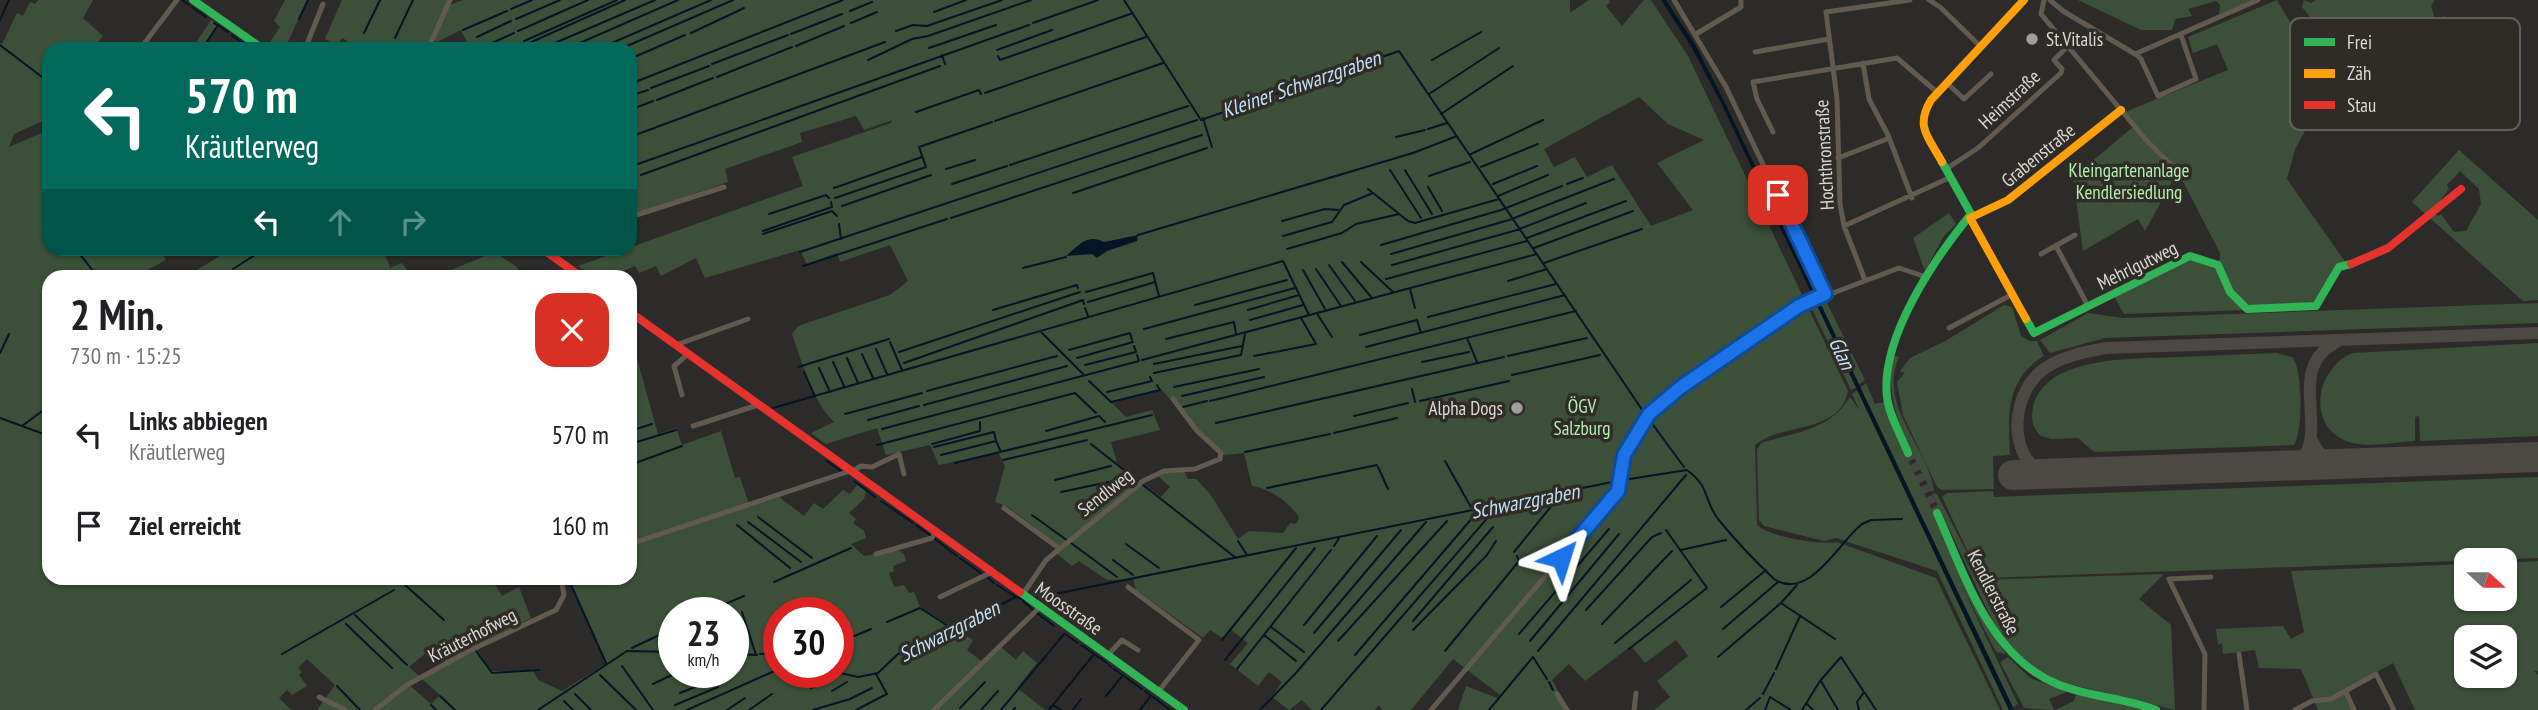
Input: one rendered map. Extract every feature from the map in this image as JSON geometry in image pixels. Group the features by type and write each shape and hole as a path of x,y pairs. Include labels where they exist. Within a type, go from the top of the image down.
{"street":[{"path":"145,42 177,0"},
{"path":"193,0 253,42"},
{"path":"431,42 450,0"},
{"path":"1674,0 1726,87 1824,295"},
{"path":"1696,34 1741,7 1741,0"},
{"name":"Hochthronstraße","path":"1865,280 1844,226 1833,67 1826,12 1910,0"},
{"path":"1928,0 1940,7 1982,47"},
{"path":"1950,328 2013,294 1970,218 1970,213 1921,121 1924,109 2024,0"},
{"path":"2044,0 2040,13 2171,165"},
{"path":"2050,0 2063,11 2141,59 2158,96 2196,79 2181,35"},
{"path":"2135,54 2258,0"},
{"path":"308,42 323,4"},
{"path":"1755,52 1829,39"},
{"name":"Heimstraße","path":"1946,169 1978,148 2061,73 2062,69 2054,60 2069,45"},
{"path":"1773,132 1755,94 1753,82 1899,58 1938,93"},
{"path":"1863,63 1869,99 1912,198"},
{"path":"1947,83 1964,99 1991,74"},
{"name":"Grabenstraße","path":"1970,218 2008,200 2121,110"},
{"path":"1838,158 1887,138"},
{"path":"1844,226 1912,198 1951,177"},
{"path":"637,215 724,187"},
{"name":"Mehrlgutweg","path":"2013,294 2034,333 2194,256 2218,265 2230,292 2247,309 2316,306 2339,267 2365,260 2388,248 2461,189"},
{"path":"1908,453 1890,411 1886,369 1894,338 1947,240 1970,218"},
{"path":"2041,254 2075,235"},
{"name":"Mehrlgutweg","path":"2056,246 2088,306"},
{"path":"554,256 572,270"},
{"path":"1431,710 1614,496 1621,481 1624,455 1647,416 1681,387 1809,302 1899,268 1926,276"},
{"name":"Moosstraße","path":"637,317 1184,710"},
{"path":"676,345 748,319"},
{"path":"682,395 674,366 688,354"},
{"name":"Sendlweg","path":"1023,594 1046,560 1140,483 1164,471 1195,468 1220,459 1221,453 1197,431 1173,399"},
{"path":"693,426 758,405"},
{"path":"637,542 851,472 861,466 872,467 899,454 904,474"},
{"path":"1004,508 1060,549"},
{"name":"Kendlerstraße","path":"1937,513 1993,630 2023,667 2067,688 2156,710"},
{"path":"876,554 932,538 935,532"},
{"path":"940,597 992,572"},
{"path":"2204,710 2205,654 2169,579 2211,577"},
{"name":"Kräuterhofweg","path":"375,710 407,685 471,650 556,610 564,595 563,585"},
{"path":"1128,587 1199,640 1158,692"},
{"path":"934,710 1040,607"},
{"path":"1108,655 1122,639 1138,650"},
{"path":"2239,654 2247,710"},
{"path":"2295,710 2312,701 2331,699 2376,674 2394,710"},
{"path":"2346,692 2354,710"},
{"path":"1558,694 1567,710"},
{"path":"1634,710 1636,694"},
{"path":"319,697 345,710"},
{"path":"2312,701 2316,710"}],"green space":[{"path":"38,0 93,0 83,18 103,36 98,42 42,42 42,121 14,134 9,147 42,133 42,256 163,256 166,260 147,270 42,270 42,585 495,585 502,596 519,587 531,618 475,646 490,671 533,671 538,680 562,691 606,664 571,585 637,585 637,359 658,434 676,428 682,445 721,431 735,478 740,477 750,507 779,497 804,516 814,503 823,509 843,490 850,494 858,484 866,491 864,499 849,513 856,519 853,523 864,531 866,538 851,544 864,556 898,550 904,554 906,561 893,566 894,571 889,573 894,587 904,585 909,593 914,592 920,607 973,640 967,650 981,661 1000,646 1016,660 1023,651 1037,663 1017,688 1045,710 317,710 335,685 307,659 298,668 302,672 299,675 307,686 292,695 287,690 279,698 291,710 0,710 0,43 2,44 17,13 23,16 30,2 35,4","holes":["432,648 448,664 422,679 440,695 431,704 408,684 420,677 409,667"]},
{"path":"285,0 307,0 288,42 270,42 280,27 274,21"},
{"path":"342,0 450,0 431,42 349,42 342,38 339,42 331,42 325,39"},
{"name":"ÖGV Salzburg","path":"463,0 1570,0 1570,13 1589,0 1609,0 1606,6 1622,26 1644,0 1651,0 1688,56 1848,391 1843,405 1833,415 1808,426 1766,438 1755,445 1757,525 1773,533 1796,539 1837,542 1936,578 2000,710 1654,710 1670,697 1657,681 1688,656 1676,640 1645,663 1631,646 1585,681 1569,664 1552,680 1569,710 1458,710 1466,686 1497,698 1500,695 1453,659 1411,710 1382,710 1379,705 1375,710 1312,710 1302,700 1289,710 1272,697 1282,682 1269,672 1258,686 1230,664 1248,643 1230,629 1223,638 1210,630 1203,638 1136,590 1133,579 1107,580 1079,561 1072,566 1056,553 1059,546 1008,507 995,502 1005,466 998,452 939,465 930,445 886,455 877,428 826,444 811,433 834,422 819,403 792,334 798,326 890,295 908,281 890,245 840,262 837,253 807,264 800,250 705,278 696,258 661,276 656,266 639,273 635,266 626,270 584,270 578,266 606,256 637,256 637,245 803,186 792,157 891,123 892,120 864,130 856,116 800,133 802,142 725,169 728,182 637,214 637,42 467,42 461,30 437,42 434,40 450,5","holes":["1639,97 1668,124 1704,140 1657,163 1693,210 1651,226 1612,165 1587,177 1575,157 1554,167 1544,149","1161,389 1210,444 1224,455 1244,453 1252,486 1272,493 1285,502 1299,518 1296,524 1290,523 1283,533 1249,531 1238,539 1210,494 1196,479 1188,479 1183,469 1157,475 1170,487 1161,497 1117,463 1111,442 1160,430 1152,410 1126,417 1111,402"]},
{"path":"2078,0 2252,0 2219,15 2220,5 2216,1 2188,9 2192,16 2175,19 2172,30 2141,30"},
{"path":"2277,0 2290,21 2290,130 2305,130 2295,149 2287,179 2346,263 2320,302 2246,310 2124,314 2114,296 2190,258 2214,264 2220,259 2220,253 2177,170 2158,152 2125,112 2228,70 2217,44 2193,53 2188,37"},
{"path":"2304,0 2311,3 2316,0 2435,0 2431,6 2433,18 2319,18 2310,17 2302,7"},
{"path":"211,20 218,24 207,42 197,42"},
{"name":"Kleingartenanlage Kendlersiedlung","path":"2133,127 2176,175 2145,231 2138,219 2083,251 2073,177"},
{"path":"2459,150 2538,220 2538,300 2523,301 2412,202","holes":["2460,171 2479,189 2481,204 2466,231 2454,232 2441,214 2438,216 2432,211 2449,189 2447,185"]},
{"path":"1949,213 1956,224 1944,236 1925,271 1913,238"},
{"path":"220,256 386,256 390,268 402,263 407,270 197,270"},
{"path":"485,256 501,256 518,268 518,270 451,270"},
{"path":"1824,297 1865,380 1859,385 1818,299"},
{"path":"1815,301 1856,387 1851,390 1811,307"},
{"path":"2538,303 2538,323 2105,338 2050,353 2040,340 2088,313 2123,318"},
{"path":"2004,305 2012,307 2021,336 2037,341 2044,356 2031,365 2016,387 2010,413 2010,455 1993,456 1994,489 1942,490 1937,487 1903,415 1897,382 1905,373 1900,371 1910,358 1947,340"},
{"path":"2538,343 2538,436 2420,441 2419,416 2415,417 2415,441 2356,444 2335,434 2326,424 2321,411 2324,383 2340,360 2353,353"},
{"path":"2276,353 2292,357 2296,363 2300,386 2300,414 2294,445 2094,452 2078,438 2052,439 2041,436 2033,423 2033,407 2041,390 2055,377 2074,368 2141,358"},
{"path":"1892,355 1899,357 1894,375 1894,393 1899,410 1930,475 1934,491 1931,491 1900,426 1892,392"},
{"path":"1866,383 1875,404 1885,402 1897,437 1988,627 2006,654 1996,652 1960,582 2018,704 2013,707 1860,388"},
{"path":"1857,390 2009,710 2003,710 1937,571 1836,538 1824,541 1764,526 1759,520 1757,450 1761,443 1822,423 1833,417 1850,397 1860,411 1852,394"},
{"path":"2538,477 2538,558 2517,559 2517,548 2454,548 2454,561 1986,578 1977,571 1942,497 1947,493 1993,491 1994,497"},
{"path":"1932,493 1937,494 1981,580 2164,574 2139,599 2171,625 2175,710 2057,681 2024,663 1996,628"},
{"path":"2538,561 2538,671 2534,671 2538,675 2538,710 2415,710 2393,663 2344,691 2353,710 2318,710 2301,669 2259,668 2255,650 2223,654 2222,643 2218,645 2216,629 2283,626 2291,639 2304,632 2291,571 2454,564 2454,611 2517,611 2517,562"},
{"path":"2008,657 2030,678 2067,692 2049,699 2054,710 2024,708 2000,662"},
{"path":"2076,694 2143,710 2055,710 2074,701"}],"water":[{"name":"Glan","path":"1661,0 1666,0 1696,46 1725,103 2014,710 2009,710 1722,105 1692,48"},
{"path":"1138,235 1137,241 1107,251 1097,258 1092,254 1066,256 1088,240 1104,242"}],"waterway":[{"path":"0,20 9,0"},
{"path":"182,0 189,5"},
{"path":"299,19 308,0"},
{"path":"364,33 380,0"},
{"path":"395,38 413,0"},
{"path":"511,9 532,0"},
{"path":"516,19 560,0"},
{"path":"518,31 588,0"},
{"path":"524,41 617,0"},
{"path":"531,42 625,0"},
{"path":"557,42 655,0"},
{"path":"582,42 678,0"},
{"path":"614,42 711,0"},
{"path":"636,42 733,0"},
{"path":"637,81 843,0"},
{"path":"934,12 966,0"},
{"path":"896,31 913,25 927,26 1002,0"},
{"path":"868,60 912,39 928,36 1031,0"},
{"path":"1033,23 1098,0"},
{"name":"Kleiner Schwarzgraben","path":"1124,0 1201,120 1399,51 1645,414"},
{"path":"850,11 872,2"},
{"path":"192,7 206,17"},
{"path":"691,33 744,8"},
{"path":"463,30 507,11"},
{"path":"851,23 877,12"},
{"path":"998,56 1000,60 1133,13"},
{"path":"791,34 842,14"},
{"path":"477,37 511,21"},
{"path":"214,23 228,32"},
{"path":"207,42 218,25"},
{"path":"929,48 996,25"},
{"path":"638,164 1029,25"},
{"path":"796,46 844,26"},
{"path":"997,50 1052,30"},
{"path":"1432,60 1481,32"},
{"path":"494,42 514,33"},
{"path":"232,35 238,40"},
{"path":"637,56 685,35"},
{"path":"712,64 788,35"},
{"path":"985,93 1146,37"},
{"path":"637,134 885,42"},
{"path":"0,45 42,77"},
{"path":"717,77 792,47"},
{"path":"1429,94 1499,48"},
{"path":"942,55 945,64"},
{"path":"995,121 1163,63"},
{"path":"651,88 709,66"},
{"path":"641,175 940,66"},
{"path":"1441,114 1513,66"},
{"path":"657,100 713,78"},
{"path":"637,94 648,90"},
{"path":"916,112 979,90 981,94"},
{"path":"637,107 653,101"},
{"path":"1010,165 1188,106"},
{"path":"1203,118 1212,147"},
{"path":"800,252 1197,120"},
{"path":"1471,154 1543,120"},
{"path":"835,198 926,167 919,147 992,122"},
{"path":"1428,129 1447,123"},
{"path":"1396,137 1425,130"},
{"path":"951,218 1202,135"},
{"name":"Kleiner Schwarzgraben","path":"1138,235 1413,153 1457,136"},
{"path":"1481,167 1538,144"},
{"path":"1073,193 1207,148"},
{"path":"834,188 922,157"},
{"path":"946,169 975,160"},
{"path":"1429,176 1470,162"},
{"path":"952,184 1007,166"},
{"path":"1493,184 1537,166"},
{"path":"1390,170 1421,218"},
{"path":"1405,170 1432,214"},
{"path":"842,206 931,175"},
{"path":"1498,196 1548,175"},
{"path":"1567,184 1583,178"},
{"path":"1391,254 1509,220 1614,179"},
{"path":"1381,245 1501,210 1562,186"},
{"path":"1428,187 1442,211"},
{"path":"1368,189 1408,221 1415,223 1499,199"},
{"path":"1283,236 1332,222 1344,205 1373,193"},
{"path":"769,214 826,195 829,198"},
{"path":"1527,238 1626,201"},
{"path":"763,231 832,207 831,202"},
{"path":"1392,265 1517,230 1586,203"},
{"path":"1282,221 1325,209 1338,210"},
{"path":"763,234 832,211 837,216"},
{"path":"1534,248 1633,211"},
{"path":"1287,249 1342,233 1356,224 1399,214"},
{"path":"803,266 947,219"},
{"path":"839,224 841,239"},
{"path":"1544,263 1642,229"},
{"path":"1386,279 1527,241"},
{"path":"1142,360 1537,254"},
{"path":"81,256 92,270"},
{"path":"233,269 253,256"},
{"name":"Kleiner Schwarzgraben","path":"1023,268 1066,257"},
{"path":"773,408 1283,261 1309,315"},
{"path":"1342,262 1372,298"},
{"path":"1361,262 1393,292"},
{"path":"1329,265 1355,301"},
{"path":"1316,269 1341,306"},
{"path":"1508,281 1547,269"},
{"path":"1303,270 1325,309"},
{"path":"1086,292 1153,273 1159,296"},
{"path":"1195,305 1287,280"},
{"path":"1088,302 1155,282"},
{"path":"1428,317 1556,284"},
{"path":"993,310 1077,285 1078,288"},
{"path":"1144,329 1295,288"},
{"path":"1410,289 1415,308"},
{"path":"899,352 1080,292"},
{"path":"1248,310 1299,295"},
{"path":"1366,347 1565,295"},
{"path":"904,363 1083,300 1084,304"},
{"path":"1250,320 1303,305"},
{"path":"1085,308 1088,316"},
{"path":"1210,401 1576,311"},
{"path":"1318,315 1332,337"},
{"path":"1254,356 1316,344 1301,318"},
{"path":"1360,335 1417,320 1421,333"},
{"path":"1166,339 1234,322 1236,334"},
{"path":"1041,332 1084,375"},
{"path":"1069,350 1130,333 1132,340"},
{"path":"0,353 9,334"},
{"path":"1154,373 1241,355 1245,334"},
{"path":"1467,338 1477,362"},
{"path":"1508,356 1587,338"},
{"path":"798,367 889,339"},
{"path":"890,342 902,370"},
{"path":"1077,358 1133,342"},
{"path":"1085,365 1136,352 1134,346"},
{"path":"1154,364 1242,346"},
{"path":"876,349 887,374"},
{"path":"1422,362 1469,352"},
{"path":"862,354 873,378"},
{"path":"882,429 1139,361 1137,355"},
{"path":"1512,375 1600,355"},
{"path":"927,391 1057,356"},
{"path":"1216,423 1504,357"},
{"path":"847,358 858,383"},
{"path":"833,362 844,386"},
{"path":"924,405 1067,366"},
{"path":"819,368 830,392"},
{"path":"1174,387 1259,369"},
{"path":"804,372 815,396"},
{"path":"1107,392 1152,381 1150,377"},
{"path":"1182,396 1264,377"},
{"path":"1089,381 1111,402 1160,390 1157,385"},
{"path":"1420,401 1509,381"},
{"path":"1412,389 1415,402"},
{"path":"845,414 922,393"},
{"path":"877,445 1075,393 1096,413"},
{"path":"1183,407 1207,401"},
{"path":"1354,416 1408,403"},
{"path":"868,420 919,406"},
{"path":"22,426 42,411"},
{"path":"955,463 1152,415"},
{"path":"1046,431 1099,416 1105,422"},
{"path":"0,418 42,433"},
{"path":"1334,433 1397,418"},
{"name":"Kleiner Schwarzgraben","path":"1648,418 1684,467"},
{"path":"932,444 980,431 980,422"},
{"path":"637,429 652,424"},
{"path":"637,442 676,430"},
{"path":"934,447 994,432 996,441"},
{"path":"1245,452 1330,434"},
{"path":"1003,460 1087,440"},
{"path":"941,455 996,441 1001,452"},
{"name":"Schwarzgraben","path":"1091,444 1236,558"},
{"path":"637,462 682,446"},
{"path":"827,461 841,471"},
{"path":"1445,461 1472,509"},
{"path":"1267,488 1377,465"},
{"path":"1055,480 1111,466"},
{"path":"1378,467 1388,489"},
{"name":"Schwarzgraben","path":"1623,480 1687,470 1700,482 1713,512 1731,535 1774,579 1787,584 1799,583 1823,567 1862,524 1871,520 1902,519"},
{"path":"1538,651 1686,475"},
{"path":"1061,492 1128,478"},
{"path":"854,481 875,497"},
{"name":"Schwarzgraben","path":"1035,598 1617,481"},
{"path":"1514,552 1562,493"},
{"path":"881,501 913,523"},
{"path":"1321,710 1497,507"},
{"path":"1032,515 1068,541"},
{"path":"1355,655 1474,516"},
{"path":"758,517 812,558"},
{"path":"1338,641 1447,521"},
{"path":"748,522 801,562"},
{"path":"1260,710 1295,674 1426,522"},
{"path":"737,525 790,568"},
{"path":"916,525 931,536"},
{"path":"1413,621 1493,527"},
{"path":"1519,634 1609,529"},
{"path":"1314,633 1401,530"},
{"path":"1629,649 1707,588 1666,530"},
{"path":"1586,610 1652,537 1661,533"},
{"path":"1530,641 1619,534"},
{"path":"1304,625 1377,536"},
{"path":"1334,546 1339,538"},
{"path":"935,539 957,556"},
{"path":"1681,550 1726,540"},
{"path":"1238,541 1247,555"},
{"path":"1413,630 1487,555 1496,541"},
{"path":"1071,543 1117,577"},
{"path":"1126,544 1159,568"},
{"path":"774,582 851,548"},
{"path":"1222,640 1296,548"},
{"path":"1225,660 1315,548"},
{"path":"1237,669 1331,550"},
{"path":"1602,624 1672,551"},
{"path":"1445,651 1519,561 1517,556"},
{"path":"960,558 982,574"},
{"path":"1113,560 1133,575"},
{"path":"1721,607 1766,570"},
{"path":"988,578 994,583"},
{"path":"1615,643 1691,580"},
{"path":"1723,629 1778,582"},
{"path":"405,585 444,620"},
{"path":"571,585 606,663"},
{"path":"997,585 1016,597"},
{"path":"1718,657 1781,603 1797,585"},
{"path":"282,654 394,590"},
{"name":"Schwarzgraben","path":"854,676 878,673 898,654 936,641 953,624 971,619 1016,597 1025,600"},
{"path":"1023,601 1033,610"},
{"path":"1781,603 1835,639"},
{"path":"887,622 920,608 948,626"},
{"path":"1037,613 1054,626"},
{"path":"355,615 407,665"},
{"path":"1776,669 1800,616"},
{"path":"346,624 392,668"},
{"path":"1271,627 1304,652"},
{"path":"854,636 871,629"},
{"path":"749,634 756,655"},
{"path":"1001,710 1064,634"},
{"path":"1065,634 1078,643"},
{"path":"1264,635 1296,661"},
{"path":"632,648 658,636"},
{"path":"467,642 471,646"},
{"path":"1081,645 1107,663"},
{"path":"476,651 492,673 539,670"},
{"name":"Schwarzgraben","path":"538,710 627,651 658,652"},
{"path":"1049,710 1094,654"},
{"name":"Schwarzgraben","path":"749,655 757,655"},
{"path":"1489,710 1533,657 1547,679"},
{"path":"1802,710 1820,681 1841,657 1864,692 1857,702 1859,710"},
{"path":"622,666 653,710"},
{"path":"1114,669 1142,689"},
{"path":"1763,694 1774,673"},
{"path":"856,710 887,694 876,674"},
{"path":"600,675 636,710"},
{"path":"1106,696 1123,675"},
{"path":"687,710 763,676"},
{"path":"1821,681 1838,710"},
{"path":"653,684 658,682"},
{"path":"960,708 985,682"},
{"path":"1549,682 1553,690"},
{"path":"337,686 360,710"},
{"path":"680,693 692,688"},
{"path":"675,705 716,688"},
{"path":"832,691 837,688"},
{"path":"813,710 850,699 872,688"},
{"path":"981,710 998,691"},
{"path":"1145,691 1169,709"},
{"path":"1865,693 1876,710"},
{"path":"575,694 591,710"},
{"path":"749,710 772,694"},
{"path":"440,696 455,710"},
{"path":"1140,710 1150,697"},
{"path":"1765,710 1770,697 1791,710"},
{"path":"727,710 745,698"},
{"path":"1746,710 1760,698"},
{"path":"1073,710 1081,699"},
{"path":"564,701 573,710"},
{"path":"1807,704 1813,710"},
{"path":"431,705 436,710"},
{"path":"1053,705 1061,710"}],"taxiway":[{"path":"2045,474 2032,466 2024,454 2019,439 2020,408 2033,379 2044,369 2074,355 2106,348 2538,333"},
{"path":"2294,466 2306,454 2311,439 2310,386 2313,369 2321,354 2337,342"},
{"path":"2311,439 2323,459 2339,464"}],"runway":[{"path":"2013,475 2538,457"}],"tunnel":[{"path":"1908,453 1937,513"}],"traffic: fast":[{"path":"193,0 253,42"},
{"path":"1908,453 1888,404 1887,374 1892,350 1913,300 1942,253 1971,214 1942,162"},
{"path":"2026,319 2034,333 2190,256 2218,265 2230,292 2247,309 2316,306 2339,267 2351,264"},
{"path":"1937,513 1969,587 1997,634 2013,654 2033,671 2057,684 2156,710"},
{"path":"1020,592 1184,710"}],"traffic: slow":[{"path":"1942,162 1925,131 1926,109 1931,100 2024,0"},
{"path":"2026,319 1970,218 2008,200 2121,110"}],"traffic: jam":[{"path":"2351,264 2388,248 2461,189"},
{"path":"552,256 572,270"},
{"path":"637,317 1020,592"}],"place":[{"name":"St.Vitalis","path":"2032,39"},
{"name":"Alpha Dogs","path":"1517,408"}],"route":[{"path":"1561,558 1618,491 1624,455 1636,431 1661,401 1799,306 1825,294 1778,195"}]}
